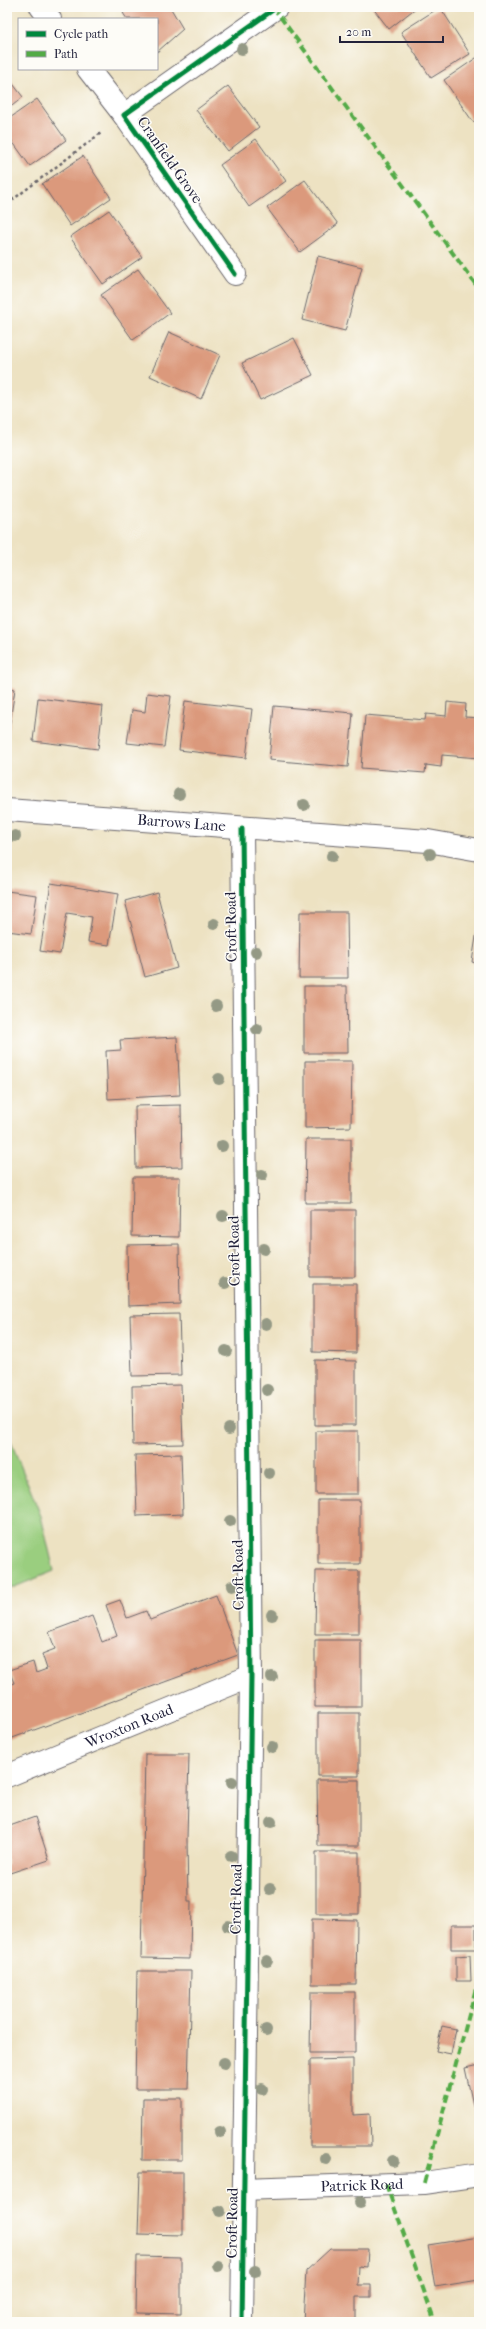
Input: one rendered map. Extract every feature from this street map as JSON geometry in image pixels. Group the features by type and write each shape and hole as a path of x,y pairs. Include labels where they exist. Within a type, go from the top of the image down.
{"street":[{"path":"41,7 49,18"},
{"name":"Cranfield Grove","path":"124,115 277,7"},
{"name":"Cranfield Grove","path":"89,70 124,115 235,274"},
{"name":"Barrows Lane","path":"7,810 242,829 428,841 479,850"},
{"name":"Croft Road","path":"242,829 251,1676 242,2322"},
{"name":"Barrows Lane","path":"428,841 479,836"},
{"name":"Wroxton Road","path":"7,1776 251,1676"},
{"name":"Patrick Road","path":"245,2189 424,2183 479,2175"}],"path":[{"path":"7,204 124,115"}],"green space":[{"path":"7,1432 41,1516 54,1571 7,1590"}],"building":[{"path":"132,7 170,7 183,29 158,51 158,18 126,18 123,13"},
{"path":"372,7 417,7 389,29"},
{"path":"440,7 470,54 431,78 401,32"},
{"path":"479,56 479,118 473,122 444,80"},
{"path":"7,76 23,97 7,110"},
{"path":"228,86 259,127 228,151 196,110"},
{"path":"37,99 66,140 30,166 7,134 7,120"},
{"path":"256,139 286,181 249,207 220,165"},
{"path":"83,156 111,198 70,226 42,184"},
{"path":"305,180 338,224 300,252 267,208"},
{"path":"109,210 142,257 103,284 70,237"},
{"path":"318,256 362,267 345,331 302,320"},
{"path":"138,269 170,313 133,340 101,295"},
{"path":"169,332 220,355 201,399 150,376"},
{"path":"294,338 313,375 260,400 242,363"},
{"path":"7,687 15,689 8,735 7,735"},
{"path":"147,693 171,696 164,747 127,743 132,710 145,712"},
{"path":"38,698 103,706 98,749 33,741"},
{"path":"185,701 252,709 246,758 179,750"},
{"path":"447,702 466,704 465,717 479,718 479,758 442,755 441,767 426,765 425,773 361,768 365,715 425,720 426,714 446,716"},
{"path":"274,706 353,713 348,767 269,760"},
{"path":"51,883 118,894 109,945 88,942 92,917 67,913 60,954 40,951"},
{"path":"7,891 37,895 31,934 7,931"},
{"path":"157,892 177,968 145,977 125,901"},
{"path":"300,912 347,912 348,978 299,978"},
{"path":"479,924 479,964 472,962"},
{"path":"304,986 347,986 348,1053 304,1053"},
{"path":"177,1037 180,1095 108,1099 106,1051 121,1050 120,1040"},
{"path":"305,1061 352,1061 351,1127 305,1128"},
{"path":"181,1105 182,1167 136,1168 135,1106"},
{"path":"306,1139 351,1139 351,1203 305,1203"},
{"path":"133,1177 180,1177 179,1237 132,1236"},
{"path":"310,1210 355,1210 355,1277 310,1277"},
{"path":"179,1244 180,1304 128,1306 127,1245"},
{"path":"313,1284 356,1284 356,1353 313,1352"},
{"path":"179,1314 181,1375 132,1376 130,1315"},
{"path":"315,1360 356,1361 356,1425 315,1425"},
{"path":"181,1385 183,1444 133,1445 132,1386"},
{"path":"316,1431 358,1431 358,1494 316,1494"},
{"path":"181,1454 183,1514 137,1516 135,1455"},
{"path":"318,1500 360,1500 360,1564 318,1564"},
{"path":"316,1571 359,1571 359,1634 315,1634"},
{"path":"216,1595 238,1655 7,1740 7,1686 14,1683 9,1670 33,1662 36,1673 47,1669 42,1654 55,1649 49,1632 92,1616 102,1642 117,1636 106,1605 120,1600 127,1618 146,1611 150,1620"},
{"path":"315,1640 361,1640 361,1707 315,1707"},
{"path":"318,1713 359,1713 359,1776 318,1776"},
{"path":"145,1754 189,1754 187,1839 188,1901 191,1901 190,1959 141,1958"},
{"path":"317,1780 359,1780 359,1846 318,1846"},
{"path":"35,1817 49,1860 7,1874 7,1827"},
{"path":"316,1852 359,1852 359,1914 316,1914"},
{"path":"312,1919 357,1920 356,1984 312,1984"},
{"path":"451,1925 476,1925 476,1949 451,1949"},
{"path":"470,1955 471,1981 456,1981 456,1956"},
{"path":"137,1971 191,1971 188,2089 135,2089"},
{"path":"311,1992 355,1992 355,2053 310,2053"},
{"path":"442,2026 456,2029 451,2054 436,2051"},
{"path":"353,2059 353,2115 370,2114 371,2146 310,2146 310,2060"},
{"path":"479,2065 479,2109 474,2110 465,2068"},
{"path":"143,2098 182,2098 182,2160 142,2160"},
{"path":"140,2172 183,2172 183,2235 138,2234"},
{"path":"479,2237 479,2280 435,2287 428,2245"},
{"path":"330,2249 368,2249 367,2267 359,2266 358,2285 371,2285 371,2297 356,2297 356,2321 303,2322 306,2271"},
{"path":"137,2256 181,2257 181,2314 136,2313"}],"marked path":[{"path":"273,7 479,289"},
{"path":"424,2183 479,1977"},
{"path":"386,2184 435,2322"}],"cycle path":[{"path":"235,274 124,115 277,7"},
{"path":"242,829 251,1676 242,2322"}]}
